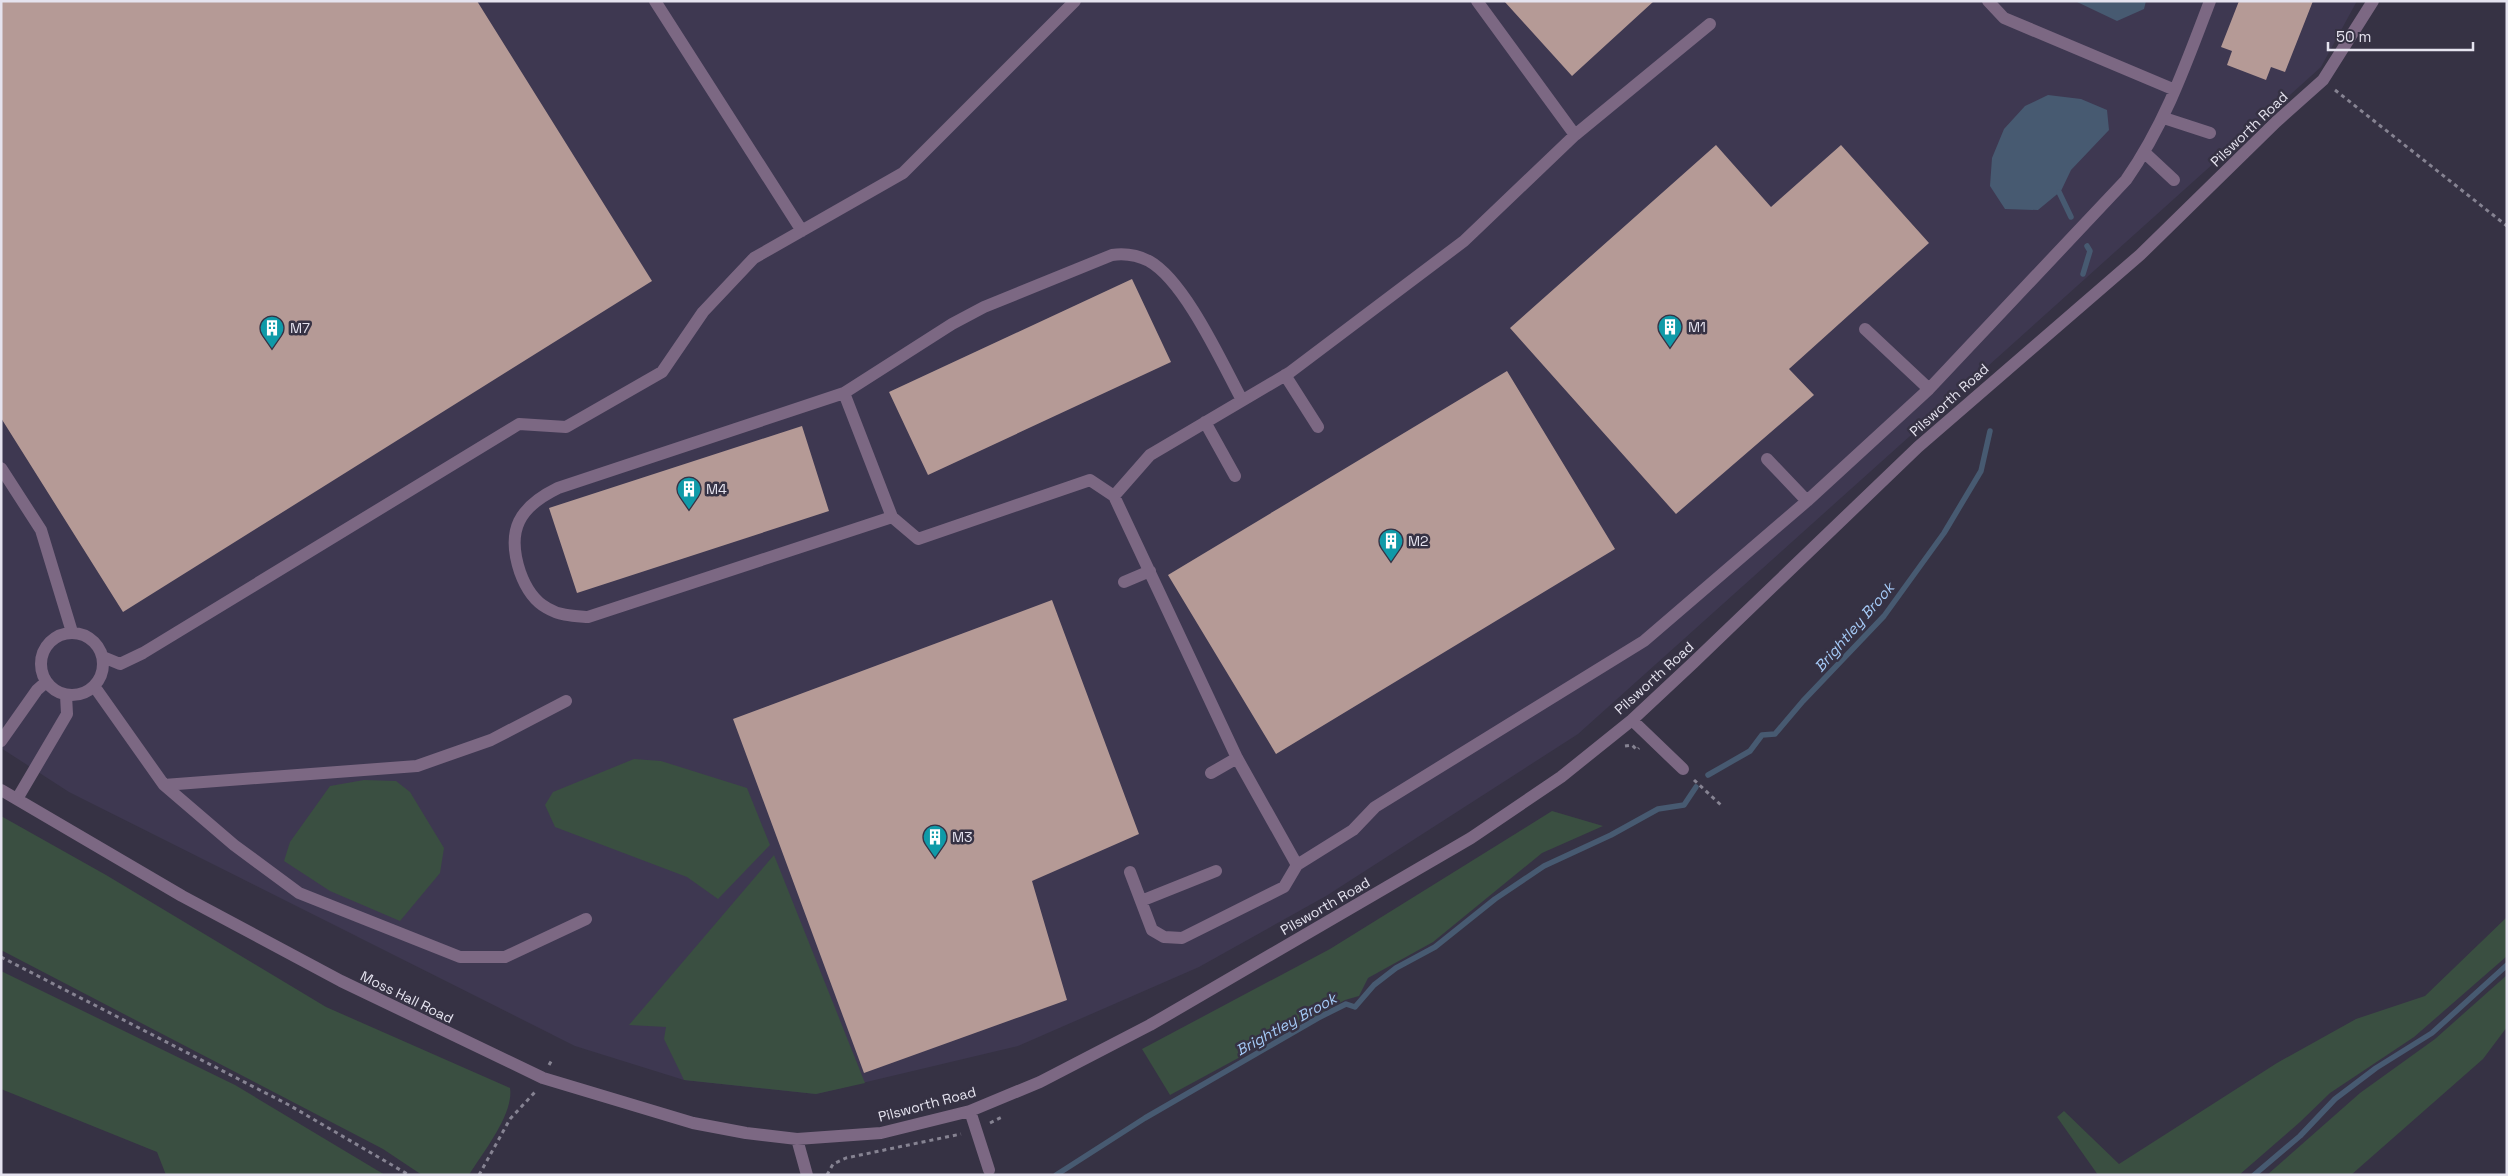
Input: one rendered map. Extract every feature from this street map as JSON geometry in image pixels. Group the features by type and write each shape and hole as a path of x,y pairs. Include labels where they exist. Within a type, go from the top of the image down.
{"street":[{"path":"655,1 802,231"},
{"path":"103,657 120,664 143,653 519,424 566,427 662,372 704,312 754,258 903,173 1075,1"},
{"path":"1477,1 1575,134"},
{"path":"1988,1 2004,18 2175,90"},
{"path":"1130,872 1152,930 1164,938 1182,938 1284,887 1297,865 1353,830 1375,807 1644,641 1807,501 1930,389 2126,180 2145,153 2164,118 2210,1"},
{"name":"Pilsworth Road","path":"797,1139 881,1133 970,1111 1040,1082 1096,1055 1471,838 1561,777 1632,720 1918,447 2140,254 2322,80 2373,1"},
{"path":"1114,496 1150,455 1285,375 1464,240 1575,134 1710,24"},
{"path":"2164,118 2210,133"},
{"path":"2145,153 2174,180"},
{"path":"892,517 588,617 564,616 546,608 532,595 522,579 513,539 517,524 527,509 539,497 587,477 844,392 944,328 984,307 1112,255 1138,256 1151,262 1178,288 1242,400"},
{"path":"1865,329 1930,389"},
{"path":"1285,375 1318,427"},
{"path":"844,392 892,517 918,539 1090,480 1114,496 1237,758 1297,865"},
{"path":"1204,422 1235,476"},
{"path":"1767,459 1807,501"},
{"path":"1,468 41,530 72,632"},
{"path":"1124,582 1150,571"},
{"path":"72,632 92,639 99,647 103,657 100,677 94,686 77,695 66,695 56,691 46,682 40,666 41,656 46,646 62,634 72,632"},
{"path":"1,741 37,690 46,682"},
{"path":"94,686 164,785 234,845 299,893 460,957 505,957 586,919"},
{"path":"17,799 67,714 66,695"},
{"path":"164,785 417,766 491,740 566,700"},
{"path":"1632,720 1683,769"},
{"path":"1211,773 1237,758"},
{"name":"Moss Hall Road","path":"1,790 182,896 324,972 543,1078 692,1123 746,1133 797,1139"},
{"path":"1141,901 1216,872"},
{"path":"970,1111 989,1170"},
{"path":"797,1139 807,1175"}],"path":[{"path":"2322,80 2507,226"},
{"path":"1618,750 1632,745 1637,750 1648,737"},
{"path":"1683,769 1722,806"},
{"path":"1,957 289,1105 409,1175"},
{"path":"479,1175 510,1119 536,1091 553,1058"},
{"path":"827,1175 833,1164 846,1158 976,1130 1012,1112"}],"shaded area":[{"path":"1,1 2357,1 2321,67 1578,734 1326,896 1199,967 1018,1046 816,1094 684,1080 575,1046 69,792 1,748"}],"green space":[{"path":"634,759 661,761 747,788 770,845 718,899 687,877 555,827 545,805 553,792"},
{"path":"364,780 396,781 410,792 444,848 440,873 400,921 330,891 284,861 290,842 330,786"},
{"path":"1552,811 1603,826 1542,853 1433,942 1368,978 1359,996 1345,1000 1170,1095 1142,1049 1330,949"},
{"path":"1,816 106,875 326,1007 510,1088 510,1098 502,1121 469,1175 422,1175 383,1149 1,950"},
{"path":"774,855 865,1083 816,1094 684,1080 664,1039 666,1027 629,1025"},
{"path":"2507,917 2507,956 2414,1037 2330,1093 2239,1175 2098,1175 2057,1117 2064,1111 2119,1164 2277,1063 2356,1019 2425,996"},
{"path":"1,971 235,1085 385,1175 166,1175 157,1152 1,1089"},
{"path":"2507,975 2507,1027 2483,1059 2351,1175 2267,1175 2360,1093 2435,1039"}],"water":[{"path":"2075,1 2146,1 2144,9 2117,21"},
{"path":"2048,95 2081,99 2107,110 2109,130 2071,170 2061,191 2038,210 2005,209 1990,186 1992,158 2004,129 2025,106"}],"building":[{"name":"M7","path":"1,1 477,1 652,281 123,612 1,418"},
{"path":"1504,1 1654,1 1572,76"},
{"path":"2239,1 2313,1 2285,72 2271,67 2266,80 2227,65 2232,51 2221,47"},
{"name":"M1","path":"1716,145 1771,207 1841,145 1929,243 1789,369 1814,395 1676,514 1510,328"},
{"path":"1132,279 1171,362 928,475 889,392"},
{"name":"M2","path":"1507,371 1615,549 1276,754 1168,575"},
{"name":"M4","path":"802,426 829,511 577,593 549,508"},
{"name":"M3","path":"1052,600 1139,834 1032,881 1067,1000 864,1073 733,719"}],"waterway":[{"name":"Brightley Brook","path":"2059,192 2071,217"},
{"name":"Brightley Brook","path":"2083,274 2090,251 2087,246"},
{"name":"Brightley Brook","path":"1708,775 1750,751 1762,735 1775,734 1803,701 1884,616 1944,533 1981,471 1990,431"},
{"name":"Brightley Brook","path":"1056,1175 1145,1118 1318,1018 1346,1004 1355,1007 1374,985 1396,968 1435,947 1495,899 1544,866 1611,835 1658,809 1684,805 1696,787"},
{"path":"2254,1175 2300,1136 2335,1099 2376,1068 2432,1033 2507,965"}],"place":[{"name":"M1","path":"1670,348"},
{"name":"M7","path":"272,349"},
{"name":"M4","path":"689,510"},
{"name":"M2","path":"1391,562"},
{"name":"M3","path":"935,858"}]}
